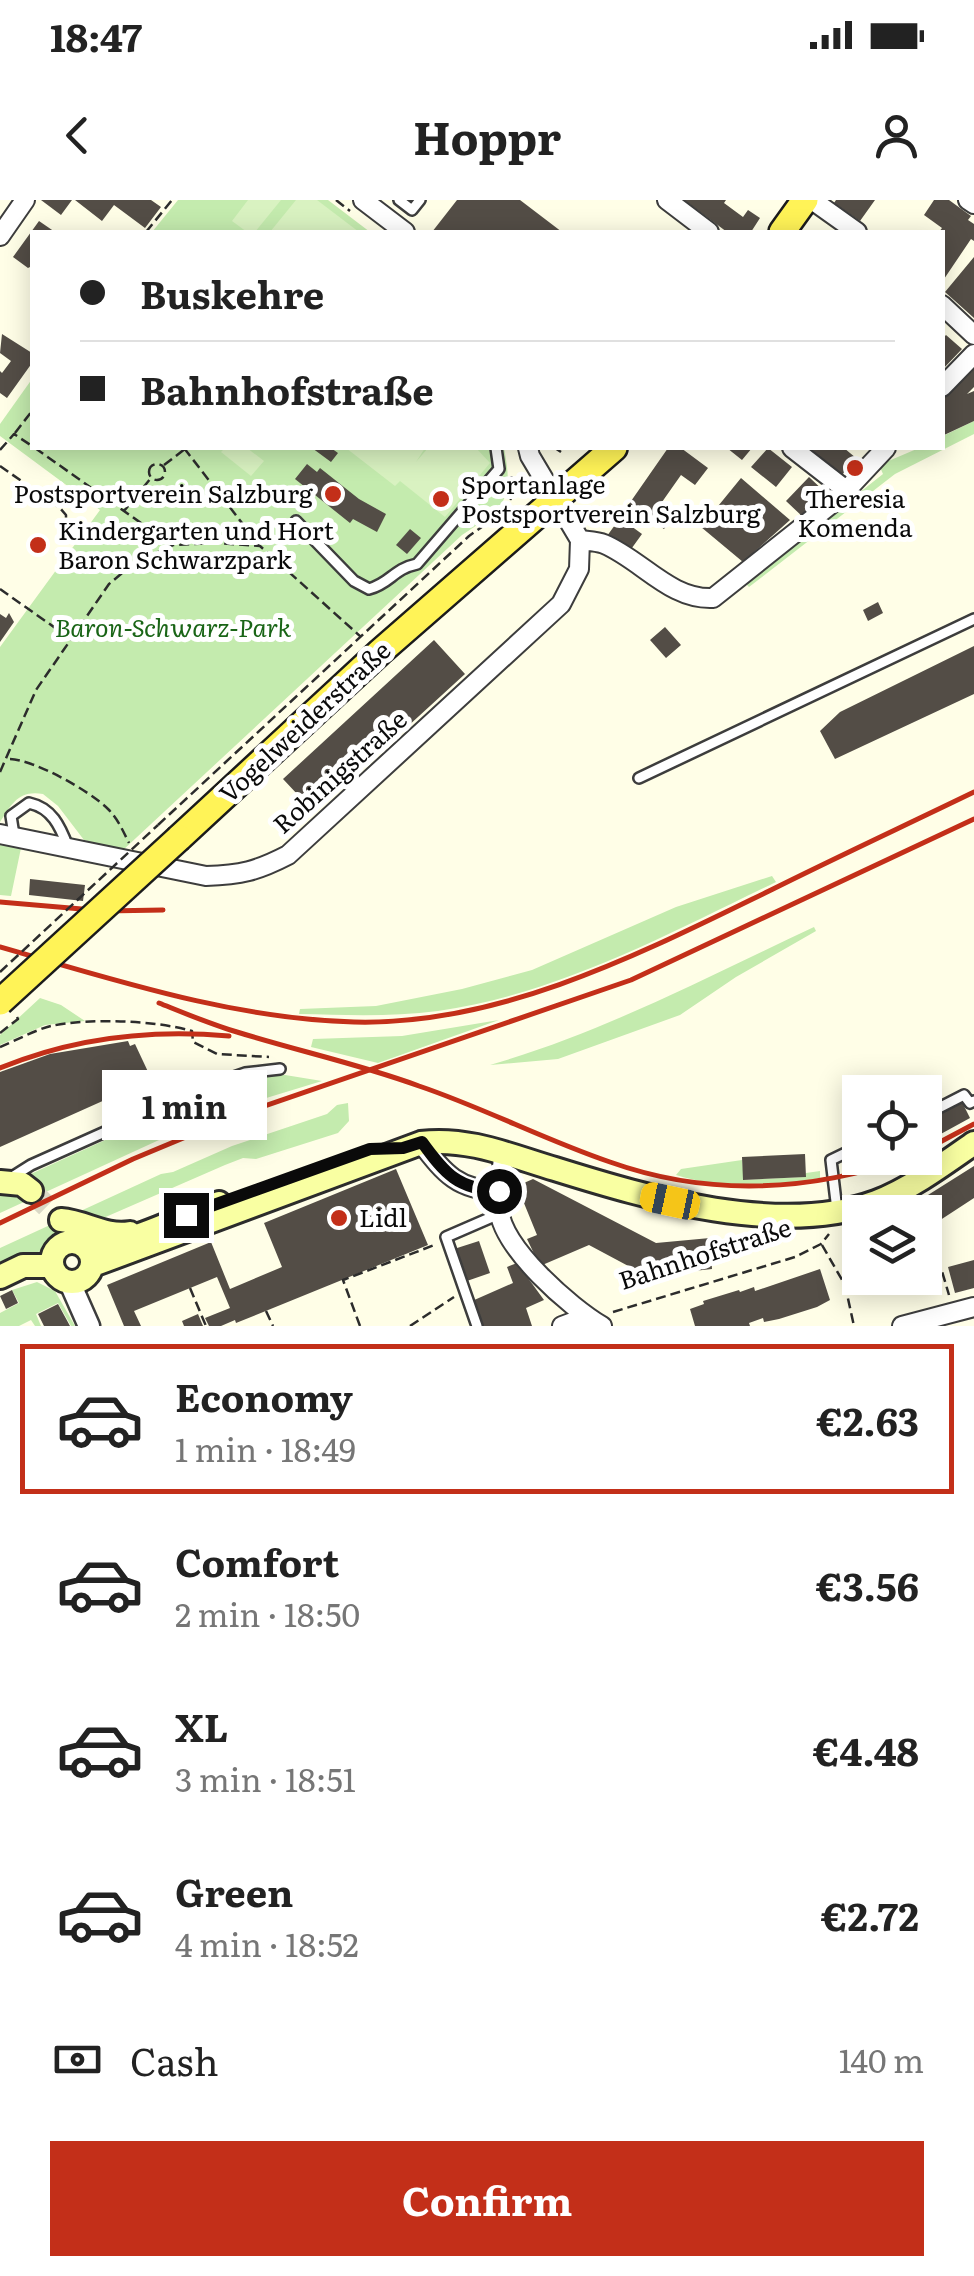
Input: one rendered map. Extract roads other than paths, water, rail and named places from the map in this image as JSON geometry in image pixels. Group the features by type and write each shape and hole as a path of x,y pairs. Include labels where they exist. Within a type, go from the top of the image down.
{"main road":[{"path":"784,230 809,200"},
{"name":"Vogelweiderstraße","path":"9,1011 168,831 612,450"},
{"name":"Bahnhofstraße","path":"84,1251 124,1242 370,1149 466,1143 643,1196 696,1207 835,1220 890,1195 974,1144"},
{"name":"Bahnhofstraße","path":"52,1266 57,1248 84,1251 161,1242 412,1145"},
{"path":"0,1182 30,1181"},
{"path":"84,1251 61,1220 78,1221 116,1235 142,1232"},
{"name":"Bahnhofstraße","path":"70,1283 88,1276 84,1251"},
{"path":"0,1277 24,1266 52,1266 58,1277 70,1283"}],"street":[{"path":"0,236 25,200"},
{"path":"363,200 402,230"},
{"path":"667,200 706,230"},
{"path":"809,200 854,230"},
{"path":"945,308 974,335"},
{"path":"945,385 974,354"},
{"path":"528,450 580,540 602,543 699,599 713,598 846,490 880,450"},
{"path":"795,450 846,490"},
{"name":"Robinigstraße","path":"7,836 206,876 258,871 288,855 561,604 578,569 580,540"},
{"path":"412,1145 472,1190 499,1191"},
{"path":"502,1153 498,1214 528,1262 560,1298 594,1321"},
{"path":"70,1283 90,1326"},
{"path":"902,1326 968,1301"},
{"path":"562,1326 594,1321"}],"lane":[{"path":"399,200 412,210 420,200"},
{"path":"296,521 354,582 369,589 382,586 400,568 416,564 499,469 496,450"},
{"path":"639,778 974,619"},
{"path":"7,836 12,816 22,806 38,805 54,817 68,849"},
{"path":"30,1181 210,1085 245,1073 280,1069"},
{"path":"942,1105 964,1094 970,1103 974,1100"},
{"path":"835,1220 831,1160 842,1155"},
{"path":"477,1326 446,1238 498,1214"}],"tunnel":[{"path":"31,1191 61,1220"}],"railway":[{"path":"0,947 175,996 264,1014 354,1022 409,1020 463,1012 516,999 620,961 974,792"},
{"path":"0,1223 133,1159 241,1114 631,980 974,819"},
{"path":"0,902 105,911 163,910"},
{"path":"159,1003 227,1029 419,1086 586,1153 647,1173 684,1181 759,1186 845,1175"},
{"path":"0,1068 56,1049 113,1038 229,1036"},
{"path":"942,1141 974,1124"}],"place":[{"name":"Theresia Komenda","path":"855,468"},
{"name":"Postsportverein Salzburg","path":"333,494"},
{"name":"Sportanlage Postsportverein Salzburg","path":"441,499"},
{"name":"Kindergarten und Hort Baron Schwarzpark","path":"38,545"},
{"name":"Lidl","path":"339,1218"}],"park label":[{"name":"Baron-Schwarz-Park","path":"173,628"}]}
